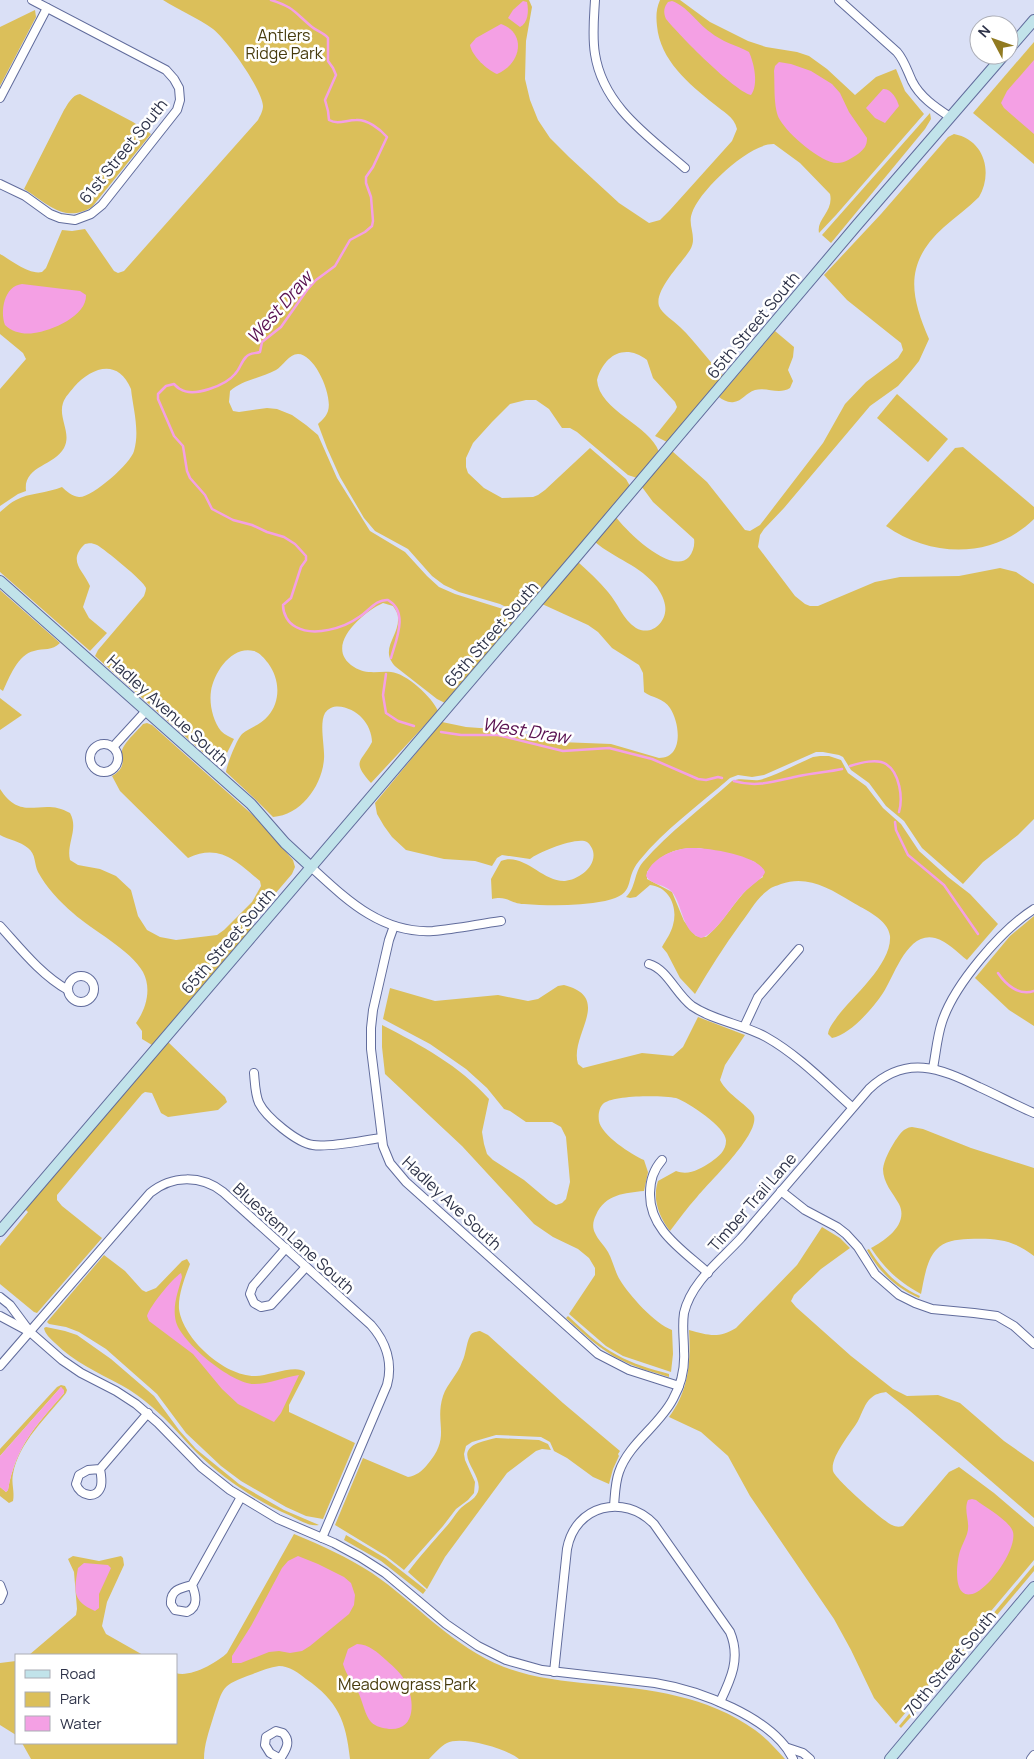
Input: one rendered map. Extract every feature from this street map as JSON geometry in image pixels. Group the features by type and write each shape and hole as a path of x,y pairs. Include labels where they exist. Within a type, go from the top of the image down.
{"street":[{"name":"61st Street South","path":"0,184 30,199 56,217 72,220 86,216 100,207 174,115 179,104 178,86 166,70 32,0"},
{"path":"596,0 595,51 599,70 607,89 617,105 629,118 684,168"},
{"path":"839,0 904,61 921,95 950,117"},
{"path":"0,98 47,8"},
{"path":"1019,37 1034,20"},
{"name":"65th Street South","path":"0,1231 995,65"},
{"name":"Hadley Avenue South","path":"0,580 256,808 282,840 311,867"},
{"path":"113,747 146,710"},
{"path":"311,867 361,910 378,920 394,926 431,931 501,920"},
{"path":"933,1068 942,1022 957,990 1008,930 1020,918 1034,909"},
{"path":"0,926 33,962 68,990"},
{"name":"Hadley Ave South","path":"394,926 375,1001 371,1028 373,1071 382,1138 388,1159 402,1179 595,1351 609,1361 630,1370 679,1386"},
{"path":"744,1027 758,997 799,949"},
{"path":"649,964 657,967 664,973 677,992 691,1005 708,1014 764,1036 783,1048 852,1107"},
{"name":"Timber Trail Lane","path":"614,1506 616,1482 624,1462 630,1452 665,1412 679,1386 684,1363 683,1330 685,1309 694,1290 872,1086 889,1075 909,1068 933,1068 958,1077 1034,1113"},
{"path":"254,1073 256,1096 262,1108 300,1141 318,1146 382,1138"},
{"path":"662,1160 654,1172 650,1186 650,1202 654,1218 667,1236 708,1273"},
{"name":"Bluestem Lane South","path":"0,1366 144,1198 157,1188 181,1179 201,1180 212,1185 224,1192 374,1328 385,1347 389,1366 384,1392 322,1538"},
{"path":"781,1191 805,1210 846,1234 858,1247 875,1274 899,1295 932,1309 996,1316 1014,1326 1034,1344"},
{"path":"286,1248 253,1286 251,1297 255,1304 263,1307 272,1304 306,1267"},
{"path":"0,1297 10,1305 30,1332"},
{"path":"0,1316 30,1332 73,1368 126,1396 148,1413 201,1467 241,1497 278,1519 355,1554 385,1573 446,1624 478,1646 514,1662 554,1672 672,1686 706,1696 757,1722 788,1748 802,1753 810,1759"},
{"path":"100,1469 148,1413"},
{"path":"192,1585 241,1497"},
{"path":"554,1672 567,1548 570,1538 578,1523 588,1515 604,1507 626,1507 638,1511 654,1524 730,1632 734,1648 735,1666 720,1702"},
{"path":"0,1585 3,1593 0,1600"},
{"name":"70th Street South","path":"890,1759 1034,1587"},
{"path":"788,1748 793,1759"},
{"path":"1031,1759 1034,1755"}],"green space":[{"name":"Antlers Ridge Park","path":"163,0 529,0 532,7 526,41 525,79 530,100 538,120 550,138 569,157 619,203 649,223 660,220 670,210 732,141 737,129 731,117 695,88 677,70 664,50 657,26 660,0 680,0 710,22 748,41 766,47 809,56 827,69 855,95 876,77 896,69 905,91 924,114 819,233 820,223 830,205 830,194 800,163 774,144 752,151 739,160 714,181 704,193 692,213 692,245 661,292 659,306 665,315 686,333 724,376 667,442 655,436 677,407 675,402 653,378 647,360 631,352 616,354 605,364 597,380 600,391 606,401 646,434 654,442 659,452 637,478 628,475 577,432 570,428 562,428 549,409 536,400 526,400 510,404 473,443 466,458 468,473 484,488 502,498 533,497 538,495 590,448 626,479 630,486 523,611 512,610 444,585 432,576 408,549 375,531 364,518 340,477 327,448 318,424 328,411 328,396 321,377 311,361 298,354 292,356 276,370 240,384 230,391 229,402 233,411 277,409 292,415 306,425 318,435 337,478 370,531 405,552 439,587 503,609 510,615 512,624 445,703 437,699 396,667 391,660 389,648 398,624 398,614 393,606 383,603 366,614 349,631 344,640 342,650 345,659 354,667 363,671 397,673 411,681 425,693 438,711 371,783 361,770 360,765 372,742 368,726 364,720 349,709 339,706 329,709 325,713 322,723 324,759 319,779 314,789 301,805 283,815 273,817 226,772 232,752 242,734 265,719 275,704 277,683 272,669 262,656 254,651 238,652 225,662 216,676 211,691 212,712 221,731 234,739 223,761 216,764 95,656 144,596 146,588 144,584 131,572 97,545 91,543 85,544 77,555 78,565 90,586 83,607 89,618 107,633 90,651 0,572 0,512 21,498 62,487 70,494 79,497 93,492 119,471 134,451 136,420 131,389 126,379 119,373 112,369 104,369 81,380 63,403 62,414 67,437 64,448 53,459 29,476 26,483 26,491 0,506 0,389 26,359 23,353 0,334 0,254 26,269 42,272 46,268 62,230 85,229 114,271 118,273 124,271 258,120 262,110 263,106 257,88 235,54 219,35 207,25"},
{"path":"35,10 36,17 0,86 0,27"},
{"path":"1034,42 1034,164 973,113 1014,65 1019,65 1019,59"},
{"path":"80,94 133,122 151,134 92,207 82,212 73,213 56,210 24,189 64,110 72,98"},
{"path":"930,113 931,119 925,129 831,243 822,235"},
{"path":"954,134 965,137 979,150 985,168 985,178 979,197 931,240 922,254 917,267 914,280 915,294 929,339 919,361 898,386 870,406 764,529 760,535 758,547 795,596 810,606 818,606 875,582 900,577 959,576 1000,568 1016,572 1034,584 1034,819 1018,835 983,862 963,884 922,848 904,821 886,806 869,783 851,770 843,757 816,752 764,775 752,777 738,775 730,778 649,849 634,868 628,886 622,894 605,901 575,905 544,905 520,904 502,898 492,899 491,879 501,861 517,860 549,877 557,880 570,880 585,872 592,862 593,851 587,842 575,841 567,843 530,859 502,855 497,858 492,866 475,861 444,859 406,850 392,837 384,826 377,814 375,803 442,722 466,727 507,730 560,742 611,744 659,758 673,752 678,739 678,730 673,714 665,702 644,692 643,673 639,665 612,648 598,632 588,625 542,604 578,562 612,596 631,625 642,630 653,629 658,626 664,617 665,605 657,587 643,573 595,542 616,517 639,541 661,556 672,561 681,561 689,557 692,553 694,539 653,502 642,487 672,451 707,482 745,530 750,531 760,525 823,443 845,404 866,382 898,358 903,350 901,343 847,300 824,275 881,214 948,137"},
{"path":"775,331 794,347 793,357 788,370 793,381 790,388 782,391 755,390 734,402 728,402 719,397"},
{"path":"897,394 948,439 928,462 877,418"},
{"path":"963,447 1034,507 1034,519 1018,532 1000,541 962,550 923,544 904,537 886,526 955,448"},
{"path":"0,590 60,643 48,649 28,653 23,657 15,667 3,691 0,689"},
{"path":"0,698 22,715 0,730"},
{"path":"143,724 152,725 255,817 293,860 295,867 292,874 251,922 254,926 152,1045 142,1039 142,1031 136,1023 143,1012 147,999 146,978 143,972 121,948 81,920 58,899 41,878 31,850 0,835 0,789 8,799 17,805 33,808 50,807 70,813 73,831 69,854 70,860 78,865 100,869 116,876 131,890 138,916 147,930 160,937 176,940 217,935 224,930 252,902 261,886 260,881 236,861 219,854 199,854 188,858 120,791 112,776 121,768 124,746"},
{"path":"829,756 841,760 848,773 866,786 883,808 901,824 919,851 970,894 998,924 967,960 948,944 935,938 925,938 917,941 909,948 883,993 867,1013 846,1032 832,1038 828,1034 831,1025 885,958 890,936 881,920 818,884 800,881 781,884 763,894 753,906 695,994 680,978 662,947 673,925 674,912 671,899 663,890 650,885 636,897 626,897 632,889 640,866 653,851 732,781 738,779 759,780 813,757","holes":["699,848 755,862 763,877 740,897 721,922 706,937 696,936 684,921 672,892 647,879 647,872 658,860 670,853 683,849"]},
{"path":"1034,916 1034,1026 1009,1010 975,978 1010,936"},
{"path":"564,985 579,991 586,999 588,1008 577,1053 578,1064 583,1068 642,1053 673,1056 683,1047 698,1017 745,1035 725,1065 720,1080 728,1091 752,1112 754,1116 753,1124 749,1135 670,1231 663,1220 656,1201 658,1181 676,1171 690,1172 711,1162 725,1148 725,1136 706,1116 676,1098 650,1096 618,1098 604,1103 599,1111 599,1121 605,1132 625,1149 644,1160 648,1172 644,1191 616,1196 600,1208 593,1224 594,1231 608,1252 620,1280 630,1293 650,1315 672,1330 673,1354 671,1372 623,1356 606,1346 569,1314 595,1275 595,1268 589,1258 578,1249 553,1237 534,1224 462,1146 385,1074 382,1025 411,1040 453,1066 478,1087 489,1099 482,1132 487,1154 524,1180 549,1201 556,1205 562,1203 566,1199 570,1182 566,1137 561,1127 552,1122 526,1122 504,1109 487,1088 466,1069 430,1044 383,1019 390,988 435,1001 498,995 528,1001 538,999 558,986"},
{"path":"168,1042 225,1097 227,1102 218,1110 168,1117 161,1113 152,1093 145,1092 142,1094 57,1195 57,1200 62,1206 102,1238 37,1313 34,1312 0,1284 0,1246 28,1212 25,1209"},
{"path":"912,1127 923,1129 971,1148 1034,1168 1034,1256 1018,1246 995,1239 968,1239 947,1242 936,1250 930,1260 921,1294 899,1280 887,1269 871,1248 883,1241 894,1230 901,1218 901,1211 885,1179 883,1169 889,1151 898,1136 904,1130"},
{"path":"822,1227 840,1238 850,1248 821,1269 794,1295 791,1301 796,1307 851,1356 893,1389 907,1396 938,1395 960,1403 1004,1441 1034,1462 1034,1518 886,1392 876,1395 865,1405 858,1421 838,1452 833,1465 833,1471 850,1491 893,1526 903,1526 949,1472 959,1467 994,1493 1034,1527 1034,1560 896,1724 874,1698 834,1619 750,1496 728,1456 701,1432 669,1417 676,1407 685,1386 690,1353 689,1330 718,1335 736,1328 797,1265"},
{"path":"869,1249 891,1277 920,1296 919,1298 889,1278 872,1258 867,1250"},
{"path":"104,1255 125,1271 146,1292 156,1288 182,1261 187,1259 190,1264 181,1292 179,1309 182,1321 188,1332 207,1354 231,1370 244,1375 256,1376 295,1369 305,1372 289,1405 289,1412 355,1443 323,1519 306,1516 286,1507 241,1481 221,1466 186,1433 157,1394 106,1349 79,1332 47,1322"},
{"path":"568,1316 603,1347 636,1364 669,1374 669,1377 645,1370 613,1356 585,1335 566,1318"},
{"path":"44,1328 77,1335 111,1359 154,1396 179,1430 196,1449 239,1484 284,1510 319,1525 305,1523 278,1510 229,1480 197,1453 145,1401 62,1350 47,1334"},
{"path":"480,1331 488,1335 563,1403 620,1451 619,1456 609,1484 593,1477 554,1451 550,1442 541,1437 496,1435 472,1442 466,1446 464,1454 475,1482 474,1493 456,1509 404,1570 386,1556 335,1525 363,1458 408,1477 419,1473 427,1465 439,1446 441,1438 440,1415 443,1396 460,1366 470,1336"},
{"path":"65,1386 66,1393 34,1431 16,1462 12,1481 13,1501 9,1503 0,1496 0,1487 6,1492 8,1490 16,1460 22,1448 36,1426 64,1393 61,1387 0,1456 0,1449 57,1387"},
{"path":"496,1438 539,1440 548,1444 551,1450 542,1449 536,1451 507,1473 445,1557 427,1589 408,1572 459,1510 474,1498 478,1492 479,1485 467,1453 470,1447"},
{"name":"Meadowgrass Park","path":"294,1534 334,1552 372,1573 452,1637 468,1648 504,1667 548,1679 657,1692 698,1702 737,1718 767,1740 785,1759 519,1759 495,1747 473,1742 454,1741 440,1748 429,1759 350,1759 343,1723 333,1704 326,1695 300,1674 283,1666 272,1667 234,1681 225,1688 219,1699 208,1733 204,1759 31,1759 23,1744 178,1744 178,1673 189,1673 211,1665 227,1653"},
{"path":"346,1535 385,1558 426,1590 423,1594 381,1561 344,1540"},
{"path":"73,1556 99,1561 121,1556 123,1558 124,1565 107,1602 102,1626 106,1634 141,1654 30,1654 76,1615 74,1572 68,1559"},
{"path":"1034,1565 1034,1571 901,1728 899,1726"},
{"path":"15,1661 15,1734 0,1725 0,1663"}],"water":[{"path":"523,1 527,2 528,13 525,23 520,27 508,18 513,10"},
{"path":"672,1 724,41 749,52 753,62 755,80 755,86 751,95 732,84 694,49 666,19 664,14 665,8 668,2"},
{"path":"501,24 510,29 515,35 518,49 511,64 497,74 481,62 474,54 470,45 476,38"},
{"path":"1034,60 1034,134 1004,108 1001,103 1007,91"},
{"path":"779,62 811,71 832,84 840,93 849,112 867,138 866,145 860,152 843,162 830,162 814,153 790,133 780,120 776,110 774,71 775,66"},
{"path":"883,89 891,92 899,106 885,123 875,118 866,108"},
{"path":"22,284 80,291 86,295 85,303 74,316 58,326 41,332 26,334 18,332 5,325 3,306 11,289"},
{"path":"689,848 731,853 753,861 761,866 765,872 762,877 743,893 712,932 701,938 694,935 686,924 676,897 672,892 666,887 651,881 646,876 652,865 663,856 676,850"},
{"path":"181,1273 182,1277 175,1305 176,1322 188,1341 209,1361 233,1377 254,1384 299,1375 281,1413 274,1422 238,1404 222,1389 193,1354 149,1321 147,1316 152,1306"},
{"path":"61,1387 64,1393 36,1426 22,1448 16,1460 6,1492 0,1487 0,1456"},
{"path":"972,1499 997,1514 1007,1523 1013,1532 1013,1539 1007,1557 996,1574 983,1588 969,1595 963,1593 960,1588 957,1565 968,1530 966,1508 968,1500"},
{"path":"298,1556 344,1577 351,1583 355,1595 354,1605 349,1614 302,1651 290,1653 269,1652 241,1663 232,1663 232,1656 251,1626 282,1568 288,1561"},
{"path":"84,1563 108,1565 111,1568 99,1594 99,1608 95,1611 82,1603 76,1594 78,1568"},
{"path":"357,1644 369,1647 376,1652 395,1668 404,1680 409,1690 412,1706 409,1720 404,1725 398,1728 387,1729 375,1725 369,1719 359,1694 343,1664 348,1649"}],"waterway":[{"name":"West Draw","path":"271,0 290,8 328,38 328,61 336,75 325,100 329,120 336,122 364,121 377,128 387,137 373,167 366,177 371,197 372,226 350,240 335,266 316,280 281,327 262,342 260,352 248,355 231,378 209,389 193,392 179,389 174,384 166,386 158,394 158,399 174,436 183,446 190,478 205,495 212,509 233,520 284,537 295,544 306,556 291,598 283,605 288,621 303,630 329,630 353,621 376,603 388,600 394,605 399,619 398,635 391,658"},
{"name":"West Draw","path":"386,674 383,695 386,713 398,721 414,726"},
{"name":"West Draw","path":"441,732 461,735 498,735 563,751 609,748 652,759 698,779 722,778"},
{"name":"West Draw","path":"850,766 878,761 891,768 899,786 901,800 899,812"},
{"name":"West Draw","path":"734,781 759,784 842,769"},
{"name":"West Draw","path":"895,822 896,830 908,855 944,885 978,934"},
{"name":"West Draw","path":"998,973 1005,982 1018,991 1034,991"}]}
